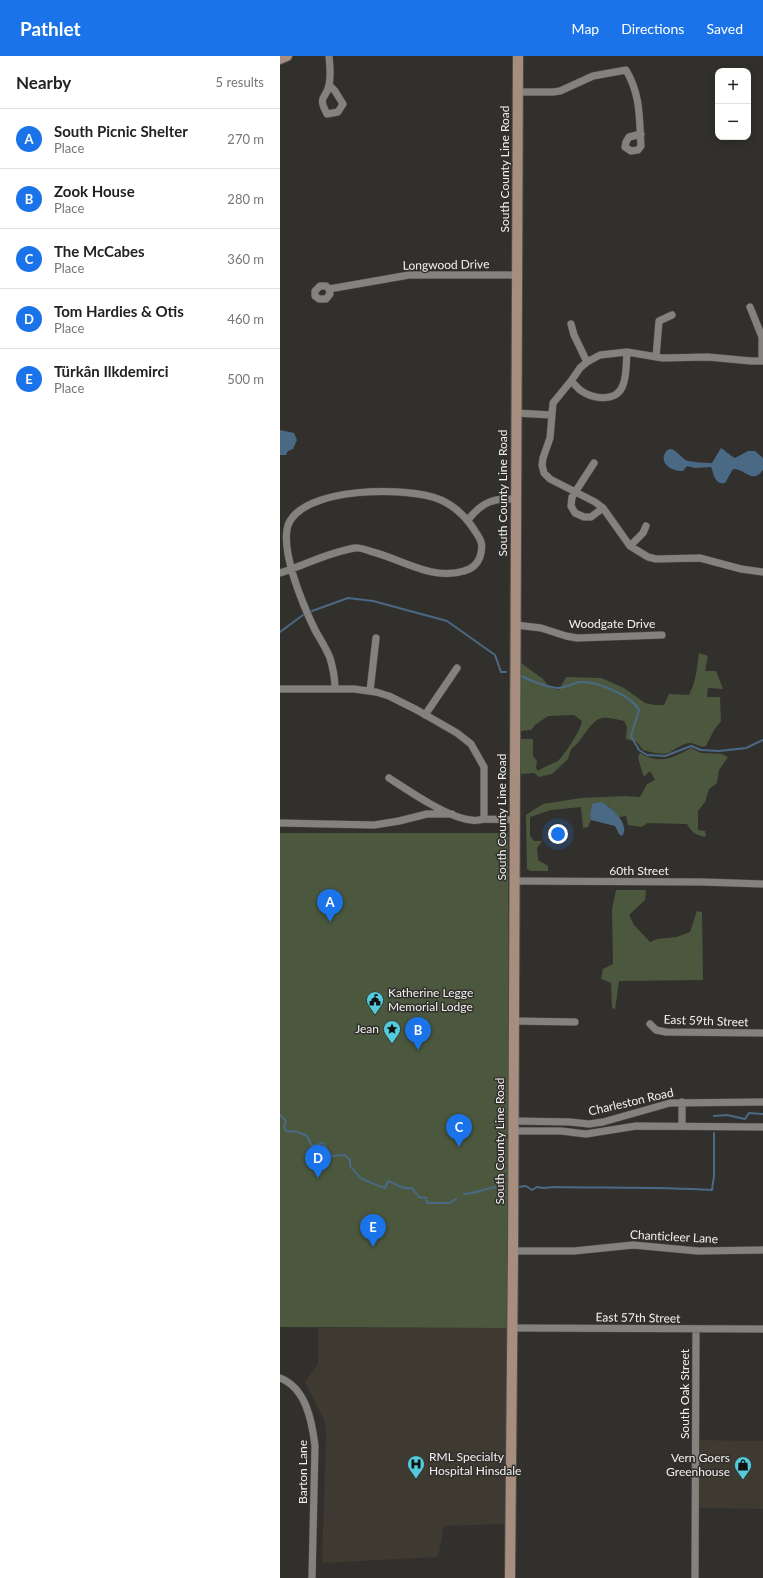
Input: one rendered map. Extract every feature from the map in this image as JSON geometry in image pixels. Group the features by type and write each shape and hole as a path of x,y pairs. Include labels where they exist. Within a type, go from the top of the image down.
{"main road":[{"path":"280,59 287,56"},
{"name":"South County Line Road","path":"510,1578 514,1126 518,56"}],"street":[{"path":"329,56 329,85"},
{"path":"518,92 560,91 592,76 626,70 631,79 639,103 640,134"},
{"name":"Longwood Drive","path":"329,289 408,275 518,275"},
{"path":"750,307 762,337 762,361 708,357 674,359 627,352 600,355 587,362 580,368 553,403 550,438 542,465 544,473 550,479 594,502 602,508 630,546 640,553 656,559 700,558 740,570 763,572"},
{"path":"656,357 659,321 672,315"},
{"path":"571,324 574,335 587,362"},
{"path":"571,381 581,390 592,396 602,398 613,396 620,392 625,380 627,352"},
{"path":"516,413 551,415"},
{"path":"594,463 572,497 571,506 575,513 584,517 591,517 602,508"},
{"path":"280,573 290,569 326,555 357,548 439,574 456,574 471,569 478,561 483,548 481,539 468,520 454,508 440,500 421,494 370,492 330,497 307,505 296,512 289,522 285,533 290,569 314,628 329,657 334,674 335,688"},
{"path":"468,520 478,510 491,501 502,498 517,500"},
{"path":"630,546 643,533 646,526"},
{"name":"Woodgate Drive","path":"516,625 541,628 566,636 578,638 662,635"},
{"path":"370,691 376,638"},
{"path":"425,715 457,668"},
{"path":"280,689 335,688 370,691 389,696 457,733 471,744 484,767 484,819"},
{"path":"389,778 426,801 452,814 470,820 515,820"},
{"path":"426,801 427,814"},
{"path":"280,823 374,825 427,814 452,814"},
{"name":"60th Street","path":"515,882 703,882 763,884"},
{"path":"514,1021 575,1022"},
{"name":"East 59th Street","path":"650,1024 656,1030 666,1032 763,1033"},
{"name":"Charleston Road","path":"682,1102 682,1126"},
{"name":"Charleston Road","path":"514,1126 597,1123 663,1104 682,1102 763,1102"},
{"name":"Charleston Road","path":"514,1126 586,1134 630,1127 763,1127"},
{"name":"Chanticleer Lane","path":"513,1251 574,1251 633,1245 698,1251 763,1250"},
{"name":"East 57th Street","path":"512,1328 696,1330 763,1329"},
{"name":"South Oak Street","path":"695,1578 696,1330"},
{"name":"Barton Lane","path":"280,1378 288,1381 295,1388 309,1413 313,1424 315,1446 312,1578"}],"shaded area":[{"name":"RML Specialty Hospital Hinsdale","path":"318,1328 509,1328 506,1524 444,1526 438,1557 322,1563 326,1434 324,1420 305,1382 318,1364"},
{"path":"697,1440 763,1441 763,1509 696,1508"}],"green space":[{"path":"699,653 708,656 705,671 716,671 723,689 708,688 707,697 720,697 721,721 714,730 706,746 702,747 688,743 665,754 643,750 637,742 626,739 627,727 624,721 602,718 593,723 571,749 568,759 552,774 539,777 534,773 521,774 521,739 533,739 533,756 537,761 536,768 538,771 561,758 576,736 582,721 574,715 548,716 535,725 531,730 521,731 521,663 543,679 550,688 559,690 566,677 601,678 624,688 645,703 664,705 669,694 689,695 695,680"},
{"path":"691,748 701,753 722,754 728,757 719,770 717,783 709,789 705,802 698,811 698,830 705,831 706,837 695,833 687,824 647,823 642,827 628,825 626,816 619,817 608,805 590,816 591,820 588,827 583,828 581,807 551,810 530,817 530,836 534,841 542,841 537,848 538,860 548,866 548,871 531,871 527,869 526,815 543,804 581,798 625,796 640,797 647,784 655,780 650,771 645,776 643,775 638,757 640,753 654,759 666,759"},
{"path":"280,833 508,833 509,1328 280,1327"},
{"path":"616,890 646,890 645,900 629,915 634,925 650,942 657,939 677,937 690,932 697,911 702,912 703,980 619,981 615,1010 612,1007 611,983 601,979 603,969 613,964 612,909"}],"water":[{"path":"280,430 294,433 297,440 293,449 288,451 286,455 280,455"},
{"path":"721,448 735,458 748,451 755,451 763,458 763,470 759,474 752,476 737,469 733,469 725,483 721,483 717,480 711,467 695,468 687,466 683,471 679,471 668,467 664,461 665,453 671,449 685,460 712,463"},
{"path":"601,802 610,807 619,816 624,827 622,836 619,834 615,826 591,820 590,816 592,804"}],"waterway":[{"path":"312,611 348,598 373,601 447,621 495,655 501,672 506,672"},
{"path":"280,632 303,615"},
{"path":"521,676 556,688 562,688 580,682 587,682 604,686 629,699 639,710 631,736 639,750 647,755 665,756 691,746 701,750 719,751 746,748 763,740"},
{"path":"714,1116 727,1115 745,1119 749,1113 763,1114"},
{"path":"280,1115 286,1121 284,1127 286,1131 298,1132 307,1136 312,1146 323,1143 330,1156 345,1155 350,1160 350,1166 362,1179 385,1188 388,1181 403,1187 412,1188 419,1197 426,1198 427,1203 450,1203 456,1199"},
{"path":"519,1187 526,1186 532,1190 537,1187 712,1190 714,1176 714,1133"},
{"path":"464,1194 474,1193 494,1187 504,1187"}],"place":[{"name":"South Picnic Shelter","path":"330,922"},
{"name":"Katherine Legge Memorial Lodge","path":"375,1015"},
{"name":"Jean","path":"392,1044"},
{"name":"Zook House","path":"418,1050"},
{"name":"The McCabes","path":"459,1147"},
{"name":"Tom Hardies & Otis","path":"318,1178"},
{"name":"Türkân Ilkdemirci","path":"373,1247"},
{"name":"RML Specialty Hospital Hinsdale","path":"416,1479"},
{"name":"Vern Goers Greenhouse","path":"743,1480"}]}
